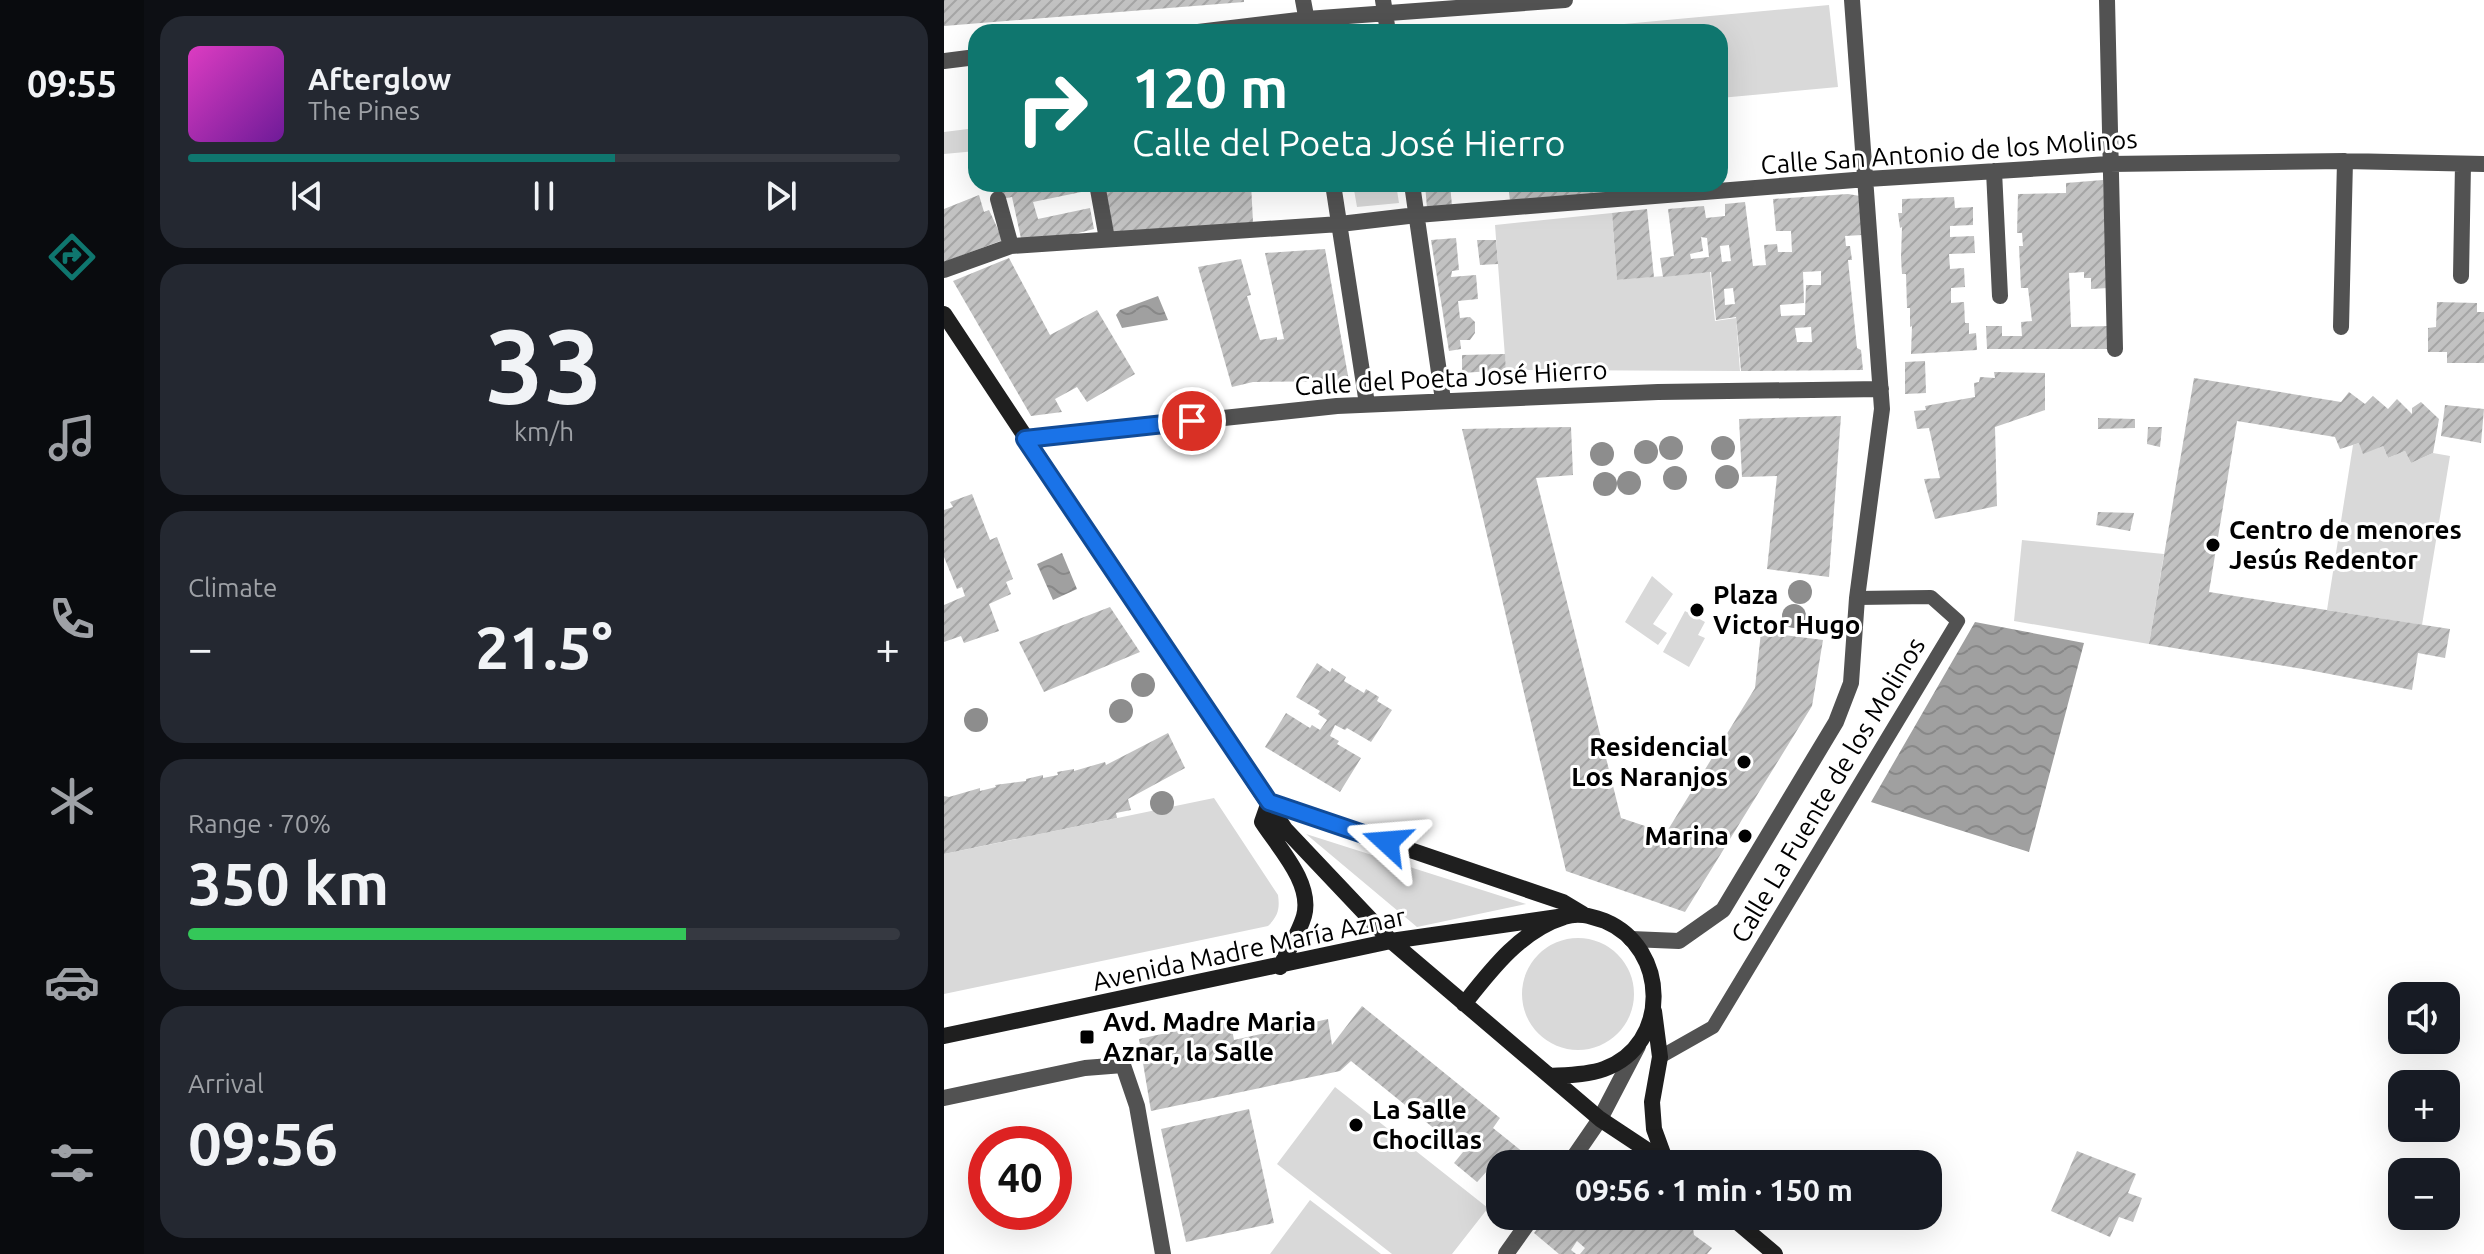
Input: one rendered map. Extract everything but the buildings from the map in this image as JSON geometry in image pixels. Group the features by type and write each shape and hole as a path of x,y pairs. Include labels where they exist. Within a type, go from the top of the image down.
{"street":[{"path":"1303,0 1308,24"},
{"path":"1323,24 1565,0"},
{"name":"Calle La Fuente de los Molinos","path":"1631,939 1679,941 1723,910 1836,722 1851,683 1857,598 1882,409 1852,0"},
{"path":"2107,0 2115,349"},
{"path":"944,61 968,58"},
{"path":"2341,327 2345,161"},
{"name":"Calle San Antonio de los Molinos","path":"1728,190 2109,164 2345,161 2484,164"},
{"path":"2461,276 2463,164"},
{"path":"1994,171 2000,296"},
{"path":"1098,192 1107,239"},
{"path":"1334,192 1367,404"},
{"path":"1413,192 1443,400"},
{"name":"Calle San Antonio de los Molinos","path":"944,270 1011,246 1340,224 1704,192"},
{"path":"998,199 1011,246"},
{"path":"947,324 1285,829 1391,941 1600,1119 1647,1150"},
{"name":"Calle del Poeta José Hierro","path":"1025,439 1367,404 1658,392 1881,389"},
{"path":"1269,802 1563,902 1612,925 1631,939 1646,959 1651,972 1660,1057 1652,1102 1654,1129 1662,1150"},
{"path":"1269,802 1262,822 1294,871 1305,892 1306,902 1302,920 1280,967"},
{"path":"1464,1004 1511,950 1548,923 1565,916 1583,914"},
{"name":"Avenida Madre María Aznar","path":"944,1036 1391,941 1565,916"},
{"path":"1579,1150 1600,1119 1644,1034 1653,1009"},
{"path":"1550,1076 1578,1075 1605,1069 1624,1058 1644,1034"},
{"path":"944,1098 1085,1068 1123,1065 1137,1106 1163,1254"},
{"path":"1506,1254 1523,1230"},
{"path":"1747,1230 1775,1254"}],"lane":[{"name":"Calle La Fuente de los Molinos","path":"1660,1057 1713,1027 1958,621 1931,597 1857,598"}],"shaded area":[{"path":"1829,5 1838,87 1728,97 1728,24 1624,24"},
{"path":"968,129 968,152 944,154 944,132"},
{"path":"1354,192 1397,192 1399,203 1357,207"},
{"path":"1612,213 1617,280 1710,272 1715,321 1736,318 1740,371 1506,370 1495,225"},
{"path":"2353,445 2383,446 2388,458 2405,451 2411,463 2433,453 2450,456 2422,625 2327,610"},
{"path":"2022,540 2164,554 2149,644 2014,621"},
{"path":"1652,576 1673,594 1653,624 1667,633 1658,645 1625,622"},
{"path":"1685,611 1705,622 1698,635 1705,638 1689,667 1663,652"},
{"path":"1214,798 1278,895 1278,912 1268,926 944,994 944,854"},
{"path":"1306,834 1526,904 1417,927"},
{"path":"1578,938 1599,942 1618,954 1630,973 1634,994 1630,1015 1618,1034 1599,1046 1578,1050 1557,1046 1538,1034 1526,1015 1522,994 1526,973 1538,954 1557,942"},
{"path":"1335,1087 1486,1206 1486,1211 1452,1254 1392,1254 1277,1164"},
{"path":"1310,1200 1381,1254 1270,1254"}],"water":[{"path":"1158,296 1168,320 1122,328 1116,315 1120,310"},
{"path":"1062,553 1077,589 1053,600 1037,564"},
{"path":"1975,622 2084,643 2029,852 1871,802"}],"place":[{"name":"Centro de menores Jesús Redentor","path":"2213,545"},
{"name":"Plaza Victor Hugo","path":"1697,610"},
{"name":"Residencial Los Naranjos","path":"1744,762"},
{"name":"Marina","path":"1745,836"},
{"name":"Avd. Madre Maria Aznar, la Salle","path":"1087,1037"},
{"name":"La Salle Chocillas","path":"1356,1125"}],"route":[{"path":"1192,421 1025,439 1269,802 1387,842"}]}
